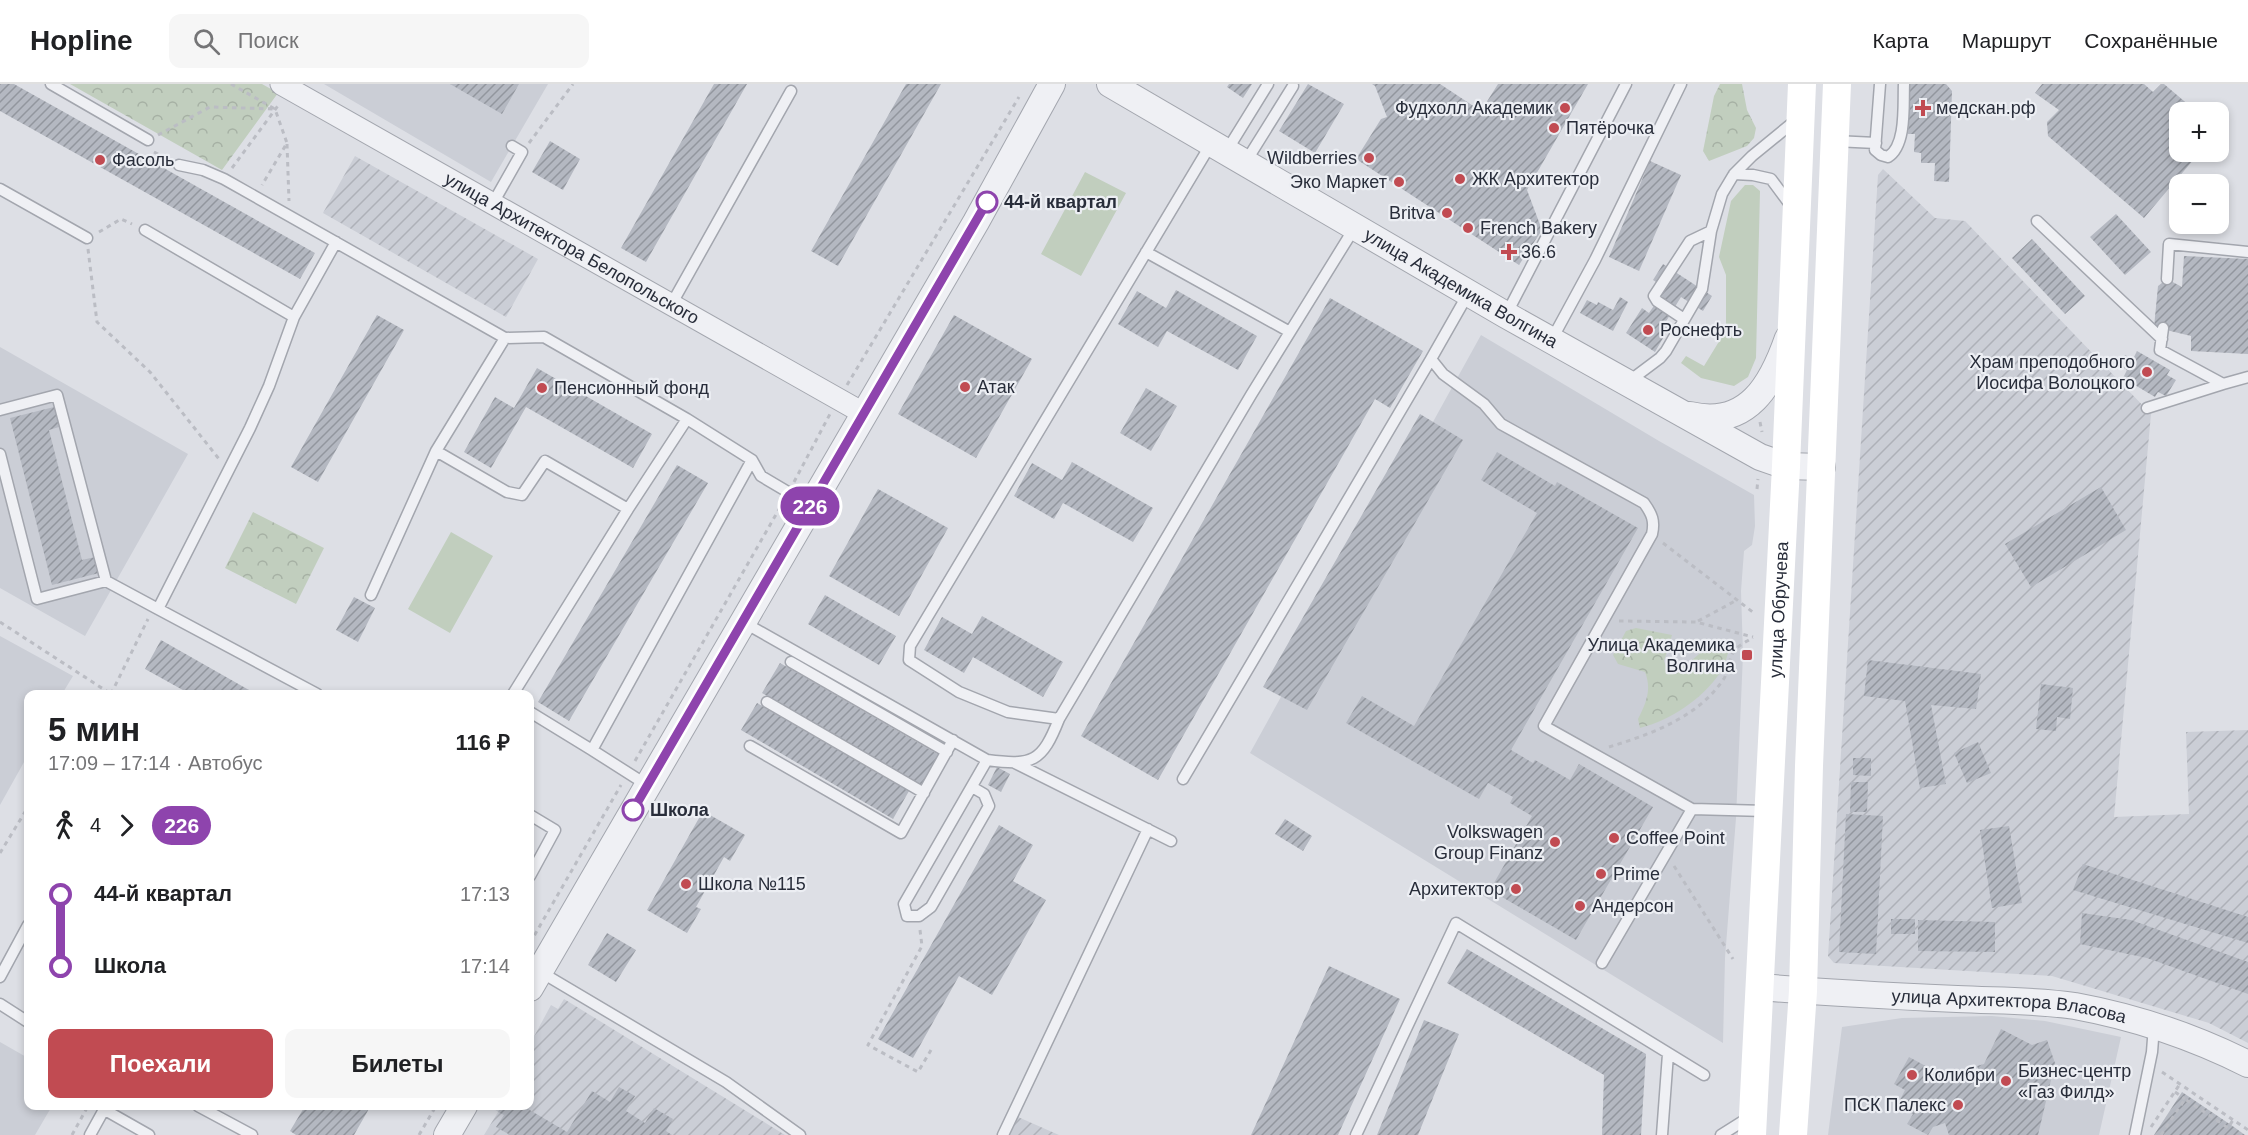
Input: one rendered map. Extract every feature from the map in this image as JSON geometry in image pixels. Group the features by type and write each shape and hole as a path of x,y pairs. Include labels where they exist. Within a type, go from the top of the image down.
{"main road":[{"name":"улица Обручева","path":"1753,1125 1786,466 1802,84"},
{"name":"улица Обручева","path":"1793,1135 1803,991 1809,766 1837,84"}],"street":[{"name":"улица Архитектора Белопольского","path":"281,84 863,413"},
{"path":"534,979 637,779 742,621 976,222 1052,84"},
{"name":"улица Академика Волгина","path":"1110,84 1468,294 1760,457 1786,466 1822,467"},
{"path":"1678,412 1697,417 1713,417 1726,415 1749,404 1771,381 1792,330"},
{"path":"1788,400 1797,412 1807,414 1817,410 1823,399"},
{"name":"улица Архитектора Власова","path":"1761,987 2043,1002 2075,1006 2154,1026 2222,1051 2248,1064"},
{"path":"447,1135 452,1110"}],"lane":[{"path":"51,84 148,140"},
{"path":"1227,153 1268,84"},
{"path":"1506,315 1626,84"},
{"path":"1551,341 1595,260 1681,84"},
{"path":"1880,84 1875,150 1888,157 1894,153 1900,141 1904,84"},
{"path":"1059,719 1008,712 959,692 909,660 910,646 1146,252 1227,153 1293,86"},
{"path":"671,305 791,91"},
{"path":"1626,383 1660,358 1702,289 1711,231 1722,194 1734,174 1800,115"},
{"path":"1835,141 1876,143"},
{"path":"492,205 522,152 512,146"},
{"path":"179,165 203,170 224,179 505,338 544,337 687,418 752,460 761,476 810,505"},
{"path":"1734,174 1771,178 1796,213"},
{"path":"0,189 87,238"},
{"path":"2037,221 2162,333 2160,350 2223,384"},
{"path":"1015,763 1038,757 1053,735 1059,719 1355,227"},
{"path":"145,230 294,317"},
{"path":"1684,319 1657,301 1654,296 1690,241 1711,231"},
{"path":"158,609 269,386 294,317 336,242"},
{"path":"2167,279 2169,244 2248,252"},
{"path":"1146,252 1290,332"},
{"path":"1183,779 1468,294"},
{"path":"371,595 436,451 505,338"},
{"path":"1431,359 1443,374 1484,404 1501,424 1644,503 1651,512 1654,523 1652,534 1544,726 1692,809 1769,811"},
{"path":"2147,408 2248,377"},
{"path":"0,410 57,395 106,580"},
{"path":"515,690 687,418"},
{"path":"436,451 507,492 522,495 545,461 628,509"},
{"path":"0,454 37,599 106,580 310,690"},
{"path":"592,750 752,460"},
{"path":"742,621 987,760 1015,763 1171,840"},
{"path":"791,662 947,752"},
{"path":"767,702 924,793"},
{"path":"534,714 637,779"},
{"path":"750,746 901,833 953,740"},
{"path":"972,787 984,794 988,806 931,907 919,916 907,916 904,904 987,760"},
{"path":"1602,963 1692,809"},
{"path":"534,817 555,830 534,869"},
{"path":"1003,1135 1148,830"},
{"path":"1356,1135 1456,923 1704,1075"},
{"path":"0,977 24,932"},
{"path":"534,984 718,1077 800,1135"},
{"path":"0,1004 24,1019"},
{"path":"2134,1135 2152,1052 2154,1026"},
{"path":"1662,1135 1668,1054"},
{"path":"90,1135 105,1110"},
{"path":"109,1110 149,1135"},
{"path":"205,1110 252,1135"},
{"path":"1721,1135 1753,1125"}],"path":[{"path":"231,84 275,109 287,143 290,216"},
{"path":"522,152 573,84"},
{"path":"534,937 637,779 838,400 1023,90"},
{"path":"148,140 210,107 275,109"},
{"path":"224,179 275,109"},
{"path":"255,196 287,143"},
{"path":"121,219 87,238 97,322 150,372 228,472"},
{"path":"1757,489 1758,478"},
{"path":"1652,534 1754,613"},
{"path":"1696,622 1737,600"},
{"path":"113,690 146,622 158,609"},
{"path":"1590,752 1635,739 1691,712 1711,695 1725,678 1734,650 1753,637 1696,622 1604,621"},
{"path":"0,622 105,690"},
{"path":"0,854 24,814"},
{"path":"1666,855 1733,959"},
{"path":"919,916 922,946 868,1045 918,1072 931,1050"},
{"path":"2155,1068 2248,1130"},
{"path":"2147,1133 2180,1084"},
{"path":"2175,1092 2228,1128 2233,1120"},
{"path":"2161,1135 2185,1099"},
{"path":"72,1135 86,1110"},
{"path":"419,1135 449,1110"}],"shaded area":[{"path":"324,84 548,84 491,182"},
{"path":"355,156 538,259 506,317 323,213"},
{"path":"1883,169 1935,218 1965,221 2151,414 2114,817 2189,814 2186,732 2248,730 2248,1043 2209,1023 2052,976 1834,963 1828,956 1878,175"},
{"path":"1481,335 1754,495 1755,526 1752,545 1744,551 1741,591 1743,654 1736,818 1725,958 1723,1043 1250,753"},
{"path":"0,347 188,454 85,636 0,588"},
{"path":"0,636 73,676 64,690 24,690 24,762 0,805"},
{"path":"564,999 785,1135 484,1135 498,1112 496,1110 534,1110 534,1037 551,1005 558,1009"},
{"path":"1992,1016 2045,1021 2121,1037 2099,1135 1828,1135 1842,1027 1902,1018"},
{"path":"0,1042 24,1056 24,1110 50,1110 35,1135 0,1135"},
{"path":"1018,1117 1059,1135 1010,1135"}],"green space":[{"path":"70,84 262,84 278,93 222,170"},
{"path":"1720,84 1742,84 1747,110 1756,128 1754,138 1747,146 1709,161 1703,151 1714,96"},
{"path":"1085,172 1126,193 1081,276 1041,254"},
{"path":"1745,185 1753,185 1760,191 1756,358 1748,377 1734,386 1701,378 1681,363 1686,356 1704,366 1726,330 1726,275 1719,257 1731,201"},
{"path":"253,512 324,548 296,604 225,568"},
{"path":"451,532 493,556 450,633 408,609"},
{"path":"1636,628 1672,635 1664,661 1667,669 1687,663 1715,639 1724,639 1730,647 1722,670 1713,683 1695,700 1663,720 1640,728 1638,719 1646,702 1648,691 1645,672 1618,664 1613,655 1626,631"}],"building":[{"path":"0,84 14,84 315,253 300,279 0,111"},
{"path":"450,84 519,84 502,114"},
{"path":"714,84 747,84 646,262 621,248"},
{"path":"906,84 941,84 838,266 811,251"},
{"path":"1229,84 1252,84 1243,98 1227,87"},
{"path":"1308,84 1344,104 1315,153 1279,131"},
{"name":"ЖК Архитектор","path":"1372,84 1440,84 1481,111 1498,84 1588,84 1527,190 1542,230 1519,265 1356,159 1381,119 1387,117 1375,86"},
{"path":"1910,84 1946,84 1952,91 1949,182 1934,181 1935,163 1921,163 1921,153 1914,152 1915,134 1908,134"},
{"path":"2042,84 2144,84 2153,92 2164,84 2185,102 2169,102 2169,162 2192,162 2181,174 2169,174 2169,189 2144,218 2048,136 2047,122 2059,110 2035,93"},
{"path":"550,141 580,159 563,190 532,172"},
{"path":"1650,161 1681,175 1639,271 1609,257"},
{"path":"2116,214 2151,252 2125,275 2090,237"},
{"path":"2032,239 2085,296 2065,314 2012,258"},
{"path":"2184,256 2248,259 2248,354 2191,351 2191,336 2154,327 2158,286 2167,279 2182,287"},
{"path":"1663,264 1712,296 1703,311 1681,297 1665,323 1670,326 1655,352 1626,333 1642,308 1649,313 1666,288 1653,280"},
{"path":"1176,290 1257,336 1238,370 1167,331 1158,347 1118,324 1137,291 1166,308"},
{"path":"1620,297 1628,302 1613,331 1580,313 1587,300 1597,305 1598,302 1613,310"},
{"path":"1330,298 1423,351 1390,408 1375,399 1158,780 1081,736"},
{"path":"377,315 404,330 318,482 291,467"},
{"name":"Атак","path":"954,315 1032,359 976,458 898,414"},
{"name":"Храм преподобного Иосифа Волоцкого","path":"2137,351 2170,370 2167,375 2176,380 2166,396 2158,392 2155,397 2123,378 2127,370 2119,365 2125,355 2133,359"},
{"path":"537,368 652,434 633,468 526,407 491,468 464,452 495,397 514,408"},
{"path":"1146,388 1177,406 1151,451 1120,433"},
{"path":"54,407 59,427 49,430 82,560 95,557 99,573 52,585 10,418"},
{"path":"1420,414 1463,440 1307,710 1263,687"},
{"path":"1497,452 1555,486 1557,482 1638,528 1511,750 1533,763 1535,760 1570,780 1579,764 1653,807 1576,940 1490,890 1532,816 1510,803 1513,797 1488,783 1479,799 1346,723 1362,696 1414,726 1537,513 1481,480"},
{"path":"1072,462 1153,508 1133,542 1063,503 1054,519 1014,496 1032,463 1062,480"},
{"path":"677,465 708,483 569,721 538,702"},
{"path":"2101,487 2126,530 2031,587 2005,544"},
{"path":"878,489 948,528 899,616 829,576"},
{"path":"825,595 896,636 879,665 808,624"},
{"path":"354,597 375,608 358,642 336,630"},
{"path":"982,616 1063,662 1043,697 973,657 964,673 924,650 942,617 972,634"},
{"path":"161,640 249,690 183,690 145,669"},
{"path":"1868,660 1981,674 1976,709 1931,705 1946,784 1920,788 1905,701 1864,696"},
{"path":"780,663 939,755 921,785 762,693"},
{"path":"2041,684 2073,688 2070,719 2057,717 2056,731 2036,729"},
{"path":"757,703 909,791 893,819 741,730"},
{"path":"1978,742 1991,773 1967,783 1954,753"},
{"path":"1853,758 1871,758 1871,776 1853,775"},
{"path":"997,767 1010,774 1001,792 988,785"},
{"path":"1851,782 1868,782 1867,812 1850,812"},
{"name":"Школа №115","path":"703,811 745,835 730,861 724,857 696,907 701,909 687,933 647,910"},
{"path":"1846,814 1883,816 1876,954 1839,952"},
{"path":"1285,819 1312,836 1303,851 1275,834"},
{"path":"999,825 1033,845 1013,881 1046,900 992,995 959,976 913,1058 878,1039"},
{"path":"2009,826 2022,903 1992,908 1980,830"},
{"path":"2083,864 2248,917 2248,943 2073,890"},
{"path":"2082,913 2131,920 2248,962 2248,994 2147,958 2080,944"},
{"path":"1891,919 1915,919 1915,934 1891,934"},
{"path":"1918,920 1995,922 1995,952 1918,951"},
{"path":"607,933 636,950 616,982 588,965"},
{"path":"1467,949 1646,1054 1641,1135 1602,1135 1604,1075 1447,983"},
{"path":"1329,966 1400,999 1338,1135 1251,1135"},
{"path":"1424,1020 1459,1034 1418,1135 1377,1135"},
{"name":"Бизнес-центр «Газ Филд»","path":"2001,1029 2032,1045 2047,1040 2055,1063 2038,1135 1949,1135 1945,1123 1933,1127 1928,1135 1907,1124 1913,1114 1897,1106 1905,1090 1894,1084 1909,1057 1957,1083 1981,1075 1977,1066 1984,1064"},
{"path":"619,1087 635,1096 626,1111 645,1123 654,1108 673,1119 666,1131 672,1135 510,1135 496,1127 504,1115 498,1112 499,1110 530,1110 567,1132 592,1091 610,1102"},
{"path":"2182,1092 2234,1127 2245,1135 2154,1135"},
{"path":"303,1110 368,1110 354,1135 296,1135 290,1131"}],"bus line":[{"name":"226","path":"633,810 987,202"}],"place":[{"name":"Фудхолл Академик","path":"1565,108"},
{"name":"медскан.рф","path":"1923,108"},
{"name":"Пятёрочка","path":"1554,128"},
{"name":"Wildberries","path":"1369,158"},
{"name":"Фасоль","path":"100,160"},
{"name":"ЖК Архитектор","path":"1460,179"},
{"name":"Эко Маркет","path":"1399,182"},
{"name":"44-й квартал","path":"987,202"},
{"name":"Britva","path":"1447,213"},
{"name":"French Bakery","path":"1468,228"},
{"name":"36.6","path":"1509,252"},
{"name":"Роснефть","path":"1648,330"},
{"name":"Храм преподобного Иосифа Волоцкого","path":"2147,372"},
{"name":"Атак","path":"965,387"},
{"name":"Пенсионный фонд","path":"542,388"},
{"name":"Улица Академика Волгина","path":"1747,655"},
{"name":"Школа","path":"633,810"},
{"name":"Coffee Point","path":"1614,838"},
{"name":"Volkswagen Group Finanz","path":"1555,842"},
{"name":"Prime","path":"1601,874"},
{"name":"Школа №115","path":"686,884"},
{"name":"Архитектор","path":"1516,889"},
{"name":"Андерсон","path":"1580,906"},
{"name":"Колибри","path":"1912,1075"},
{"name":"Бизнес-центр «Газ Филд»","path":"2006,1081"},
{"name":"ПСК Палекс","path":"1958,1105"}]}
